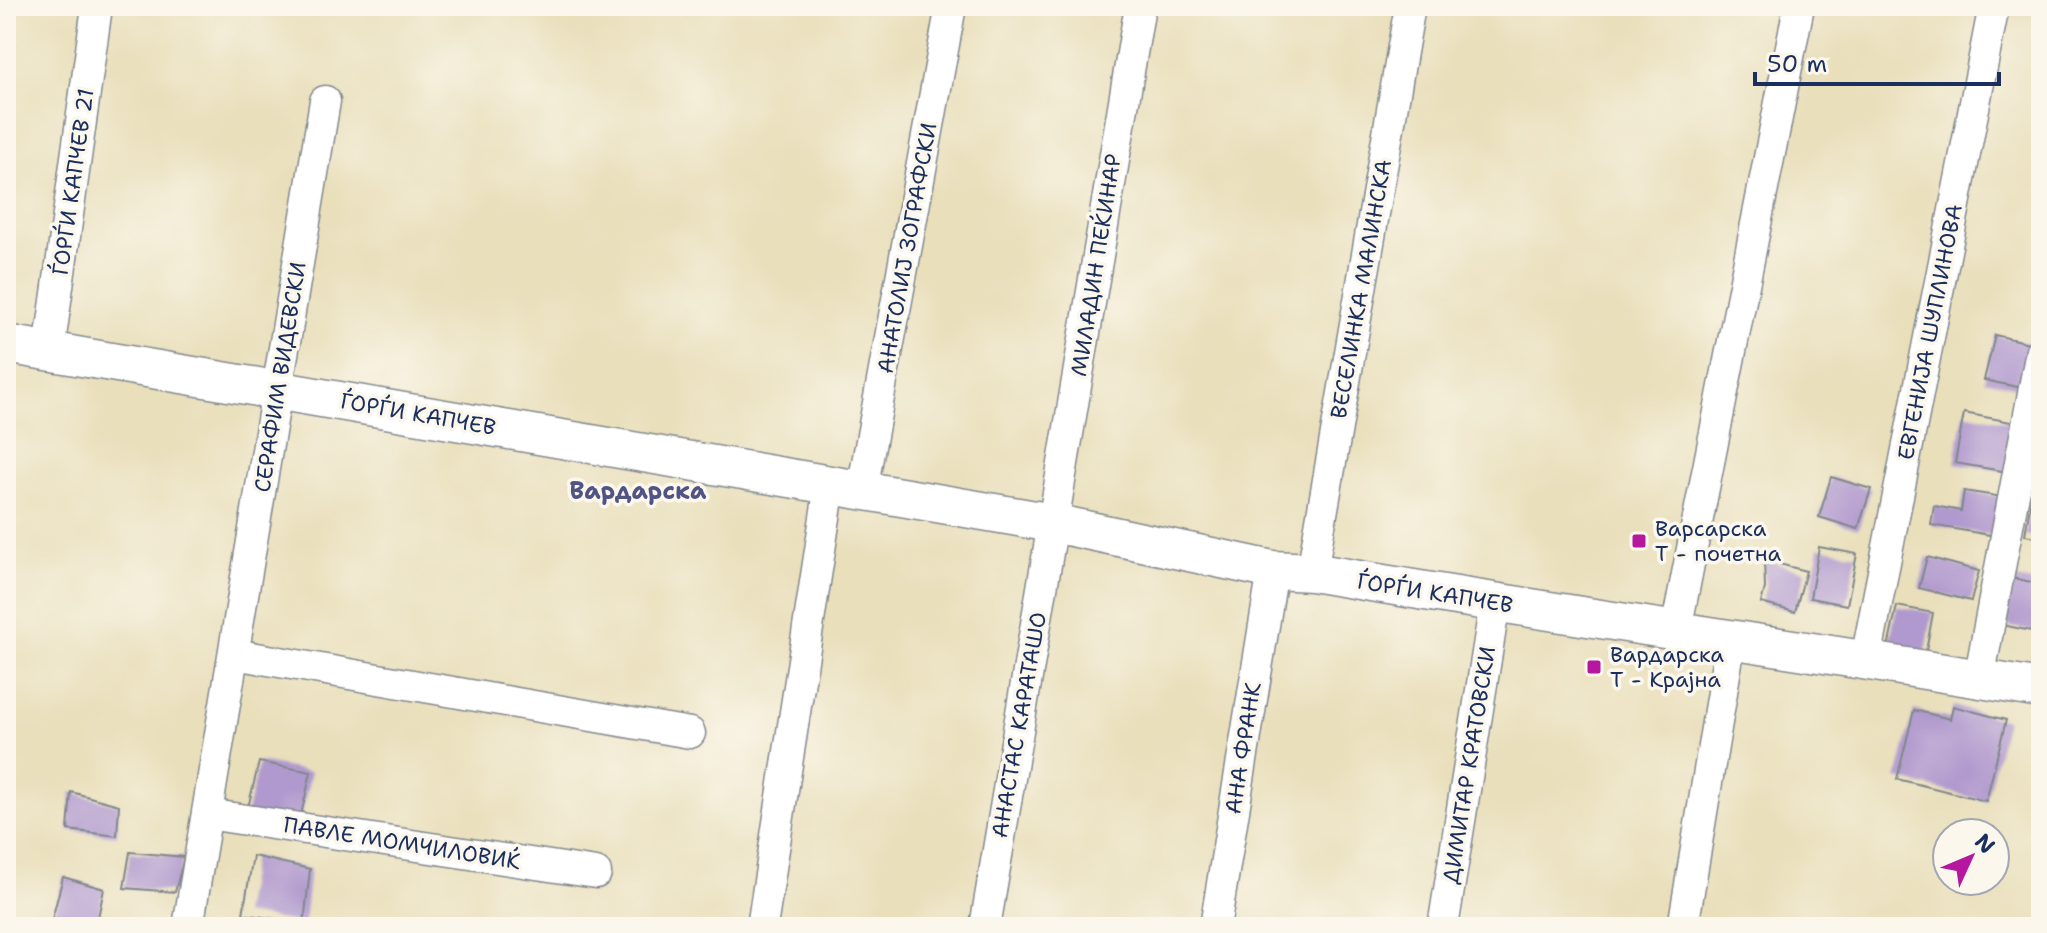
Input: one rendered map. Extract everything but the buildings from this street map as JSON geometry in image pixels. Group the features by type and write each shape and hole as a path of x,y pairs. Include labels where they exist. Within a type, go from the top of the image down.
{"street":[{"name":"АНАТОЛИЈ ЗОГРАФСКИ","path":"846,488 951,6"},
{"name":"МИЛАДИН ПЕЌИНАР","path":"1053,523 1140,6"},
{"name":"ВЕСЕЛИНКА МАЛИНСКА","path":"1312,572 1410,6"},
{"path":"1676,630 1799,6"},
{"name":"ЕВГЕНИЈА ШУПЛИНОВА","path":"1866,659 1994,6"},
{"name":"ЃОРЃИ КАПЧЕВ 21","path":"49,351 96,14"},
{"name":"СЕРАФИМ ВИДЕВСКИ","path":"188,927 325,101"},
{"name":"ЃОРЃИ КАПЧЕВ","path":"6,344 1053,523 1273,570 1312,572 2041,689"},
{"path":"1979,679 2041,351"},
{"path":"762,927 846,488"},
{"name":"АНАСТАС КАРАТАШО","path":"985,927 1053,523"},
{"name":"АНА ФРАНК","path":"1215,927 1273,570"},
{"name":"ДИМИТАР КРАТОВСКИ","path":"1443,927 1495,603"},
{"path":"1683,927 1731,638"},
{"path":"234,654 690,733"},
{"name":"ПАВЛЕ МОМЧИЛОВИЌ","path":"207,814 596,873"}],"place":[{"name":"Варсарска Т - почетна","path":"1639,541"},
{"name":"Вардарска Т - Крајна","path":"1594,667"}],"district":[{"name":"Вардарска","path":"638,491"}]}
